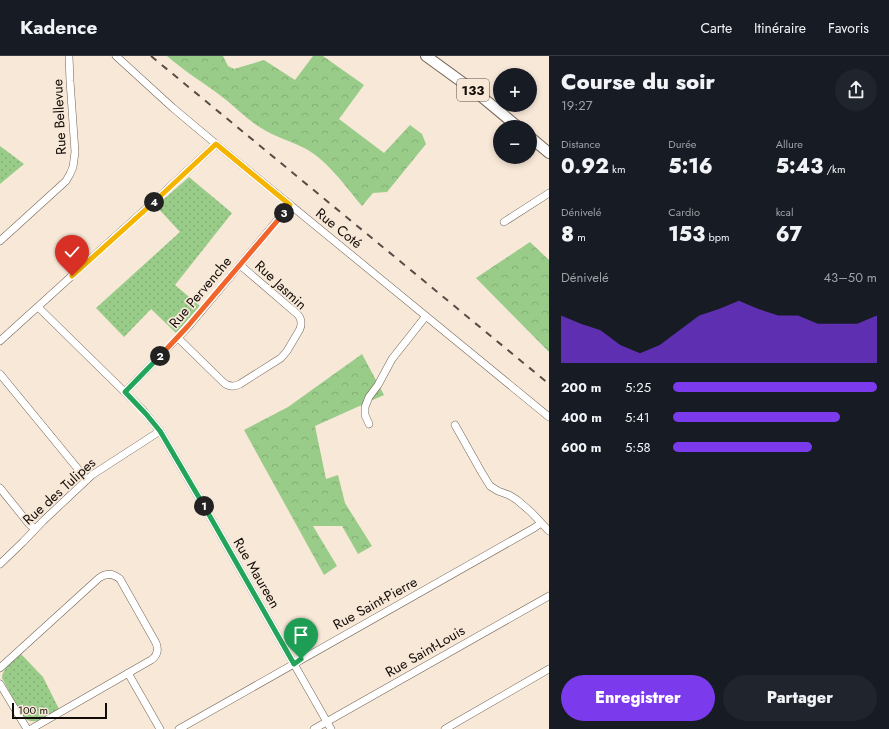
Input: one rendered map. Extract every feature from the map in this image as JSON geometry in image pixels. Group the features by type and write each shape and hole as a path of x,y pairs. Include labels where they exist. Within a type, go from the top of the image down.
{"main road":[{"name":"133","path":"426,56 477,93 510,120"},
{"path":"537,143 549,153"}],"street":[{"name":"Rue Bellevue","path":"0,240 63,184 73,167 75,152 70,81 70,56"},
{"name":"Rue Coté","path":"116,56 172,108 549,417"},
{"path":"0,341 216,144"},
{"path":"504,222 549,193"},
{"name":"Rue Pervenche","path":"125,392 178,338 290,205"},
{"name":"Rue Jasmin","path":"178,338 223,382 231,386 240,384 285,354 300,329 300,318 240,265"},
{"name":"Rue Maureen","path":"38,307 125,392 160,431 331,729"},
{"path":"369,424 365,415 365,407 369,397 378,385 392,359 426,316"},
{"path":"0,374 87,480"},
{"path":"455,425 490,486 498,492 510,495 517,500 549,531"},
{"name":"Rue des Tulipes","path":"0,564 87,480 98,471 160,431"},
{"path":"0,488 29,524 35,529"},
{"name":"Rue Saint-Pierre","path":"179,729 541,523"},
{"path":"0,668 99,578 110,574 116,576 121,581 156,643 157,654 153,659 31,729"},
{"name":"Rue Saint-Louis","path":"314,729 549,596"},
{"path":"445,729 549,669"},
{"path":"128,673 160,729"},
{"path":"0,684 27,729"}],"green space":[{"path":"167,56 223,56 228,66 234,69 264,60 295,80 313,56 323,56 364,85 339,119 384,153 410,125 422,134 426,144 387,192 373,193 362,206 335,173 319,158 302,147 271,134 256,125 225,99"},
{"path":"0,146 24,164 0,184"},
{"path":"189,177 232,213 175,285 200,306 176,333 151,309 124,337 96,308 180,232 156,206"},
{"path":"530,242 549,260 549,352 476,278"},
{"path":"362,354 384,395 315,426 326,479 338,475 345,503 372,546 358,554 342,526 313,526 337,566 324,575 244,430 288,407"},
{"path":"21,654 43,677 59,709 37,721 28,720 23,717 2,678 6,668"}],"railway":[{"path":"151,56 549,384"}],"route":[{"path":"72,276 216,144 290,205 178,338 125,392 146,414 165,438 294,664 301,659"}]}
